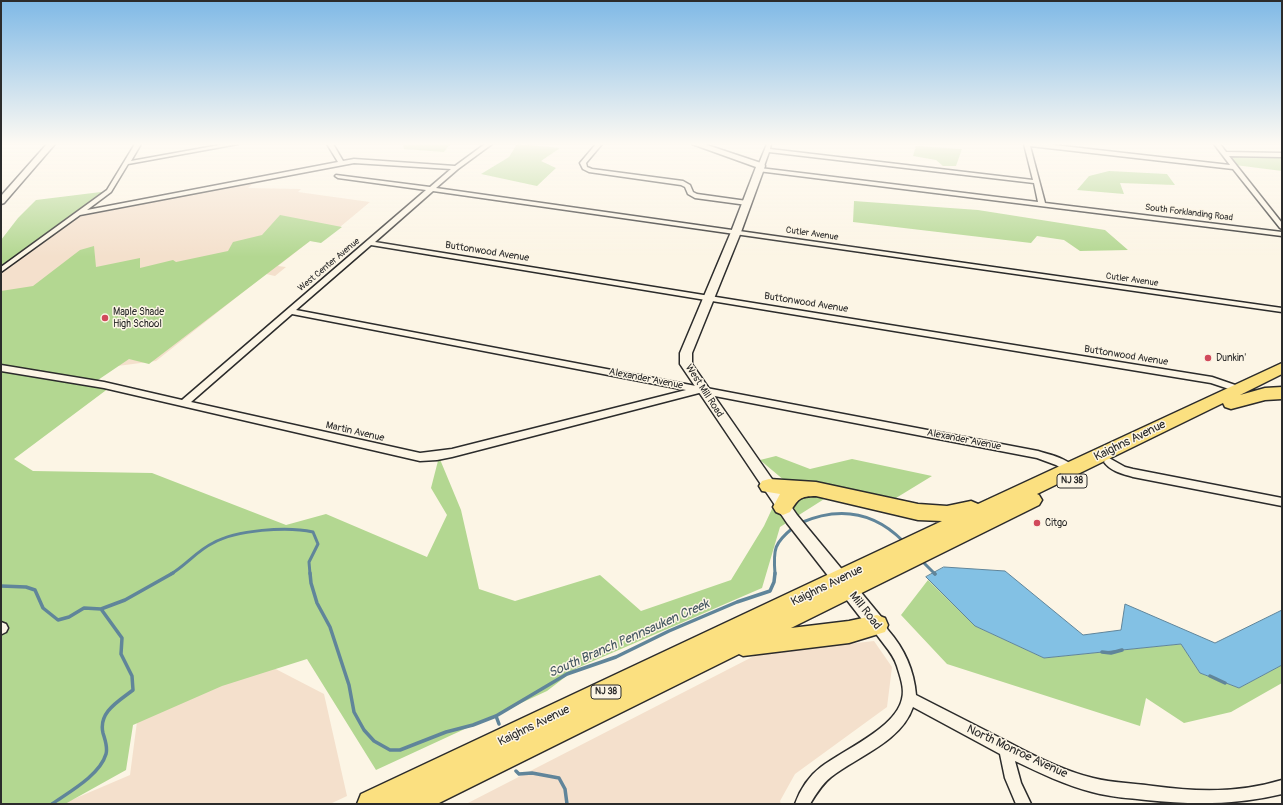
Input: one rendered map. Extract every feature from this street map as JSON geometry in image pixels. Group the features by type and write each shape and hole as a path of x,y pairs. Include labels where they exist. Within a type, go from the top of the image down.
{"highway":[{"name":"Kaighns Avenue","path":"371,804 1109,462 1235,396 1282,368"},
{"name":"Kaighns Avenue","path":"912,552 997,504 1070,469 1235,396 1282,378"},
{"path":"1235,396 1282,393"},
{"path":"769,486 816,489 929,514 954,513 997,504"},
{"path":"787,513 789,497 799,489"},
{"name":"Kaighns Avenue","path":"407,804 731,646 845,584"},
{"path":"731,646 849,632 877,625"}],"street":[{"path":"1,201 18,182"},
{"path":"1,270 109,191 115,182"},
{"path":"77,214 245,182"},
{"name":"Cutler Avenue","path":"378,182 1282,310"},
{"name":"West Center Avenue","path":"184,403 440,182"},
{"path":"671,182 682,183 688,186 690,193 693,195 748,202"},
{"name":"West Mill Road","path":"755,182 685,359 687,367 802,533"},
{"name":"South Forklanding Road","path":"863,182 1282,234"},
{"path":"1033,182 1036,182 1042,205"},
{"path":"1246,182 1282,227"},
{"name":"Buttonwood Avenue","path":"370,243 1212,380 1235,396"},
{"name":"Alexander Avenue","path":"290,311 1038,454 1059,462 1070,469"},
{"name":"Martin Avenue","path":"1,368 104,385 404,454 431,457 703,390"},
{"path":"1109,462 1122,470 1133,473 1282,502"},
{"name":"Mill Road","path":"802,533 845,584 898,654 906,677 909,698"},
{"path":"802,804 805,797 825,773 861,750 898,721 909,698"},
{"name":"North Monroe Avenue","path":"909,698 1006,749 1046,768 1105,788 1128,790 1184,801 1228,798 1269,792 1282,787"},
{"path":"1006,749 1009,773 1014,789 1024,804"}],"shaded area":[{"name":"Maple Shade High School","path":"255,182 248,188 301,189 298,192 370,202 322,242 310,241 278,266 286,267 275,276 266,274 156,361 102,368 1,364 1,273 78,217"},
{"path":"874,641 892,667 887,707 795,774 780,801 781,804 466,804 758,654"},
{"path":"268,665 324,694 347,796 330,804 62,804 130,775 138,714"}],"green space":[{"path":"516,182 542,182 537,186"},
{"path":"1084,182 1173,182 1175,185 1120,183 1124,194 1077,190"},
{"path":"109,191 1,270 1,240 18,218 36,200"},
{"path":"854,201 978,210 1105,230 1128,250 1080,251 1064,240 1037,236 1031,243 853,222"},
{"path":"280,215 342,227 321,243 310,241 149,364 129,359 95,382 109,388 14,459 33,471 152,473 286,525 326,514 427,557 447,515 431,488 439,457 461,510 479,589 515,601 600,575 641,611 731,580 764,526 785,481 760,460 776,456 810,469 852,459 932,476 896,498 840,489 780,527 762,588 577,668 547,691 376,770 307,659 222,686 133,725 126,770 65,804 1,804 1,291 33,286 80,250 94,246 96,267 140,258 140,268 173,260 176,262 228,251 233,242 262,235"},
{"path":"928,580 975,626 1044,658 1181,644 1200,673 1239,688 1282,665 1282,683 1231,712 1184,723 1146,698 1140,726 947,664 901,615"}],"water":[{"path":"944,567 1005,571 1083,635 1121,630 1125,604 1215,643 1282,610 1282,665 1239,688 1200,673 1181,644 1044,658 975,626 926,577"}],"waterway":[{"name":"South Branch Pennsauken Creek","path":"800,523 828,514 855,514 880,523 903,541"},
{"name":"South Branch Pennsauken Creek","path":"775,573 774,558 776,547 782,538 794,527"},
{"name":"South Branch Pennsauken Creek","path":"171,574 213,543 248,532 276,529 313,532 318,544 309,562 310,574"},
{"name":"South Branch Pennsauken Creek","path":"922,561 935,574"},
{"name":"South Branch Pennsauken Creek","path":"101,609 125,600 173,573"},
{"name":"South Branch Pennsauken Creek","path":"310,573 311,583 317,603 330,627 349,685 354,712 364,730 374,741 390,750 400,750 446,732 473,725 496,716"},
{"name":"South Branch Pennsauken Creek","path":"496,716 567,674 616,657 669,631 737,602 770,591 774,582 775,573"},
{"name":"South Branch Pennsauken Creek","path":"1,586 26,587 35,590 43,608 58,620 69,617 84,608 101,609"},
{"path":"52,804 91,776 103,762 107,749 102,726 104,719 111,708 133,690 132,676 121,654 122,638 101,609"},
{"name":"South Branch Pennsauken Creek","path":"1102,652 1111,653 1122,650"},
{"name":"South Branch Pennsauken Creek","path":"1210,676 1225,683"},
{"path":"496,716 499,724"},
{"path":"516,771 519,774 532,773 559,778 565,789 567,804"}],"place":[{"name":"Maple Shade High School","path":"105,318"},
{"name":"Dunkin'","path":"1208,358"},
{"name":"Citgo","path":"1037,523"}]}
